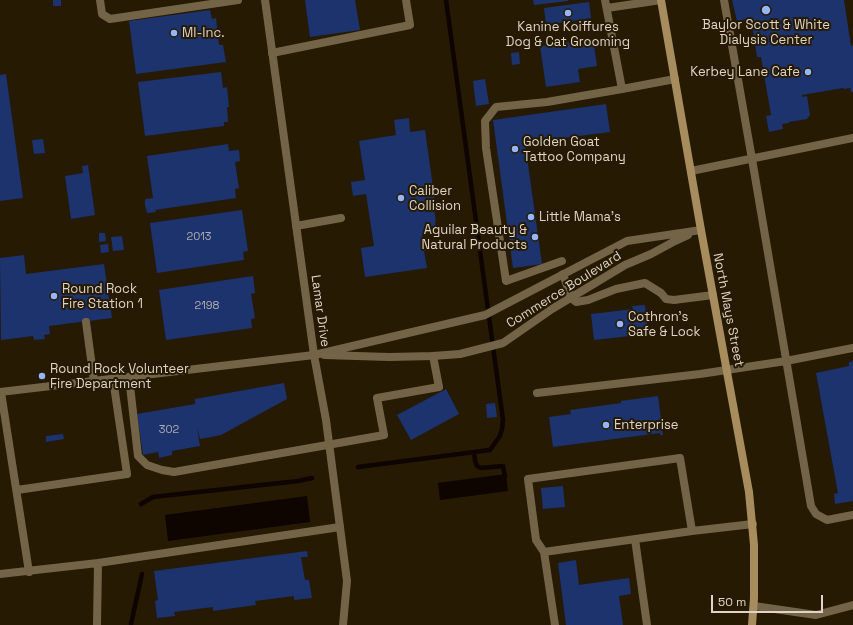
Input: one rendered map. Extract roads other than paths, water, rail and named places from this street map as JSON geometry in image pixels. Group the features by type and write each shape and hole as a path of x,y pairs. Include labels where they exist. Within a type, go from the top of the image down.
{"main road":[{"name":"North Mays Street","path":"661,0 749,492 753,524 754,606 752,625"}],"street":[{"path":"100,0 102,14 110,19 238,0"},
{"name":"Lamar Drive","path":"265,0 314,355 329,444 347,582 343,625"},
{"path":"272,53 410,25 406,0"},
{"path":"622,89 606,4 661,0"},
{"path":"724,0 811,506 816,514 827,520 853,516"},
{"path":"562,261 506,281 486,148 486,121 496,107 547,102 675,79"},
{"path":"691,171 853,138"},
{"path":"296,226 341,218"},
{"name":"Commerce Boulevard","path":"1,392 314,355 485,315 627,241 701,230"},
{"name":"Commerce Boulevard","path":"314,355 388,357 433,356 460,354 503,343 571,298 625,265 701,230"},
{"path":"563,274 571,298 576,302 588,300 616,290 645,283 661,293 666,299 674,300 713,295"},
{"path":"86,322 94,381"},
{"path":"537,394 682,377 786,361 853,348"},
{"path":"129,377 138,456 147,465 174,472 384,434 377,398 439,387 433,356"},
{"path":"17,490 127,474 113,379"},
{"path":"1,392 29,572"},
{"path":"555,625 544,552 536,540 528,479 680,458 692,531"},
{"path":"544,552 753,524"},
{"path":"0,574 29,572 340,527"},
{"path":"635,539 647,625"},
{"path":"97,625 98,562"},
{"path":"754,606 816,615 853,605"}],"waterway":[{"path":"358,467 490,450 500,436 502,429 503,420 446,0"},
{"path":"474,452 477,466 481,468 503,466 505,477"},
{"path":"141,504 153,497 298,481 312,478"},
{"path":"131,624 142,574"}],"place":[{"name":"Baylor Scott & White Dialysis Center","path":"766,10"},
{"name":"Kanine Koiffures Dog & Cat Grooming","path":"568,13"},
{"name":"MI-Inc.","path":"174,33"},
{"name":"Kerbey Lane Cafe","path":"808,72"},
{"name":"Golden Goat Tattoo Company","path":"515,149"},
{"name":"Caliber Collision","path":"401,198"},
{"name":"Little Mama's","path":"531,217"},
{"name":"Aguilar Beauty & Natural Products","path":"535,237"},
{"name":"Round Rock Fire Station 1","path":"54,296"},
{"name":"Cothron's Safe & Lock","path":"620,324"},
{"name":"Round Rock Volunteer Fire Department","path":"42,376"},
{"name":"Enterprise","path":"606,425"}]}
